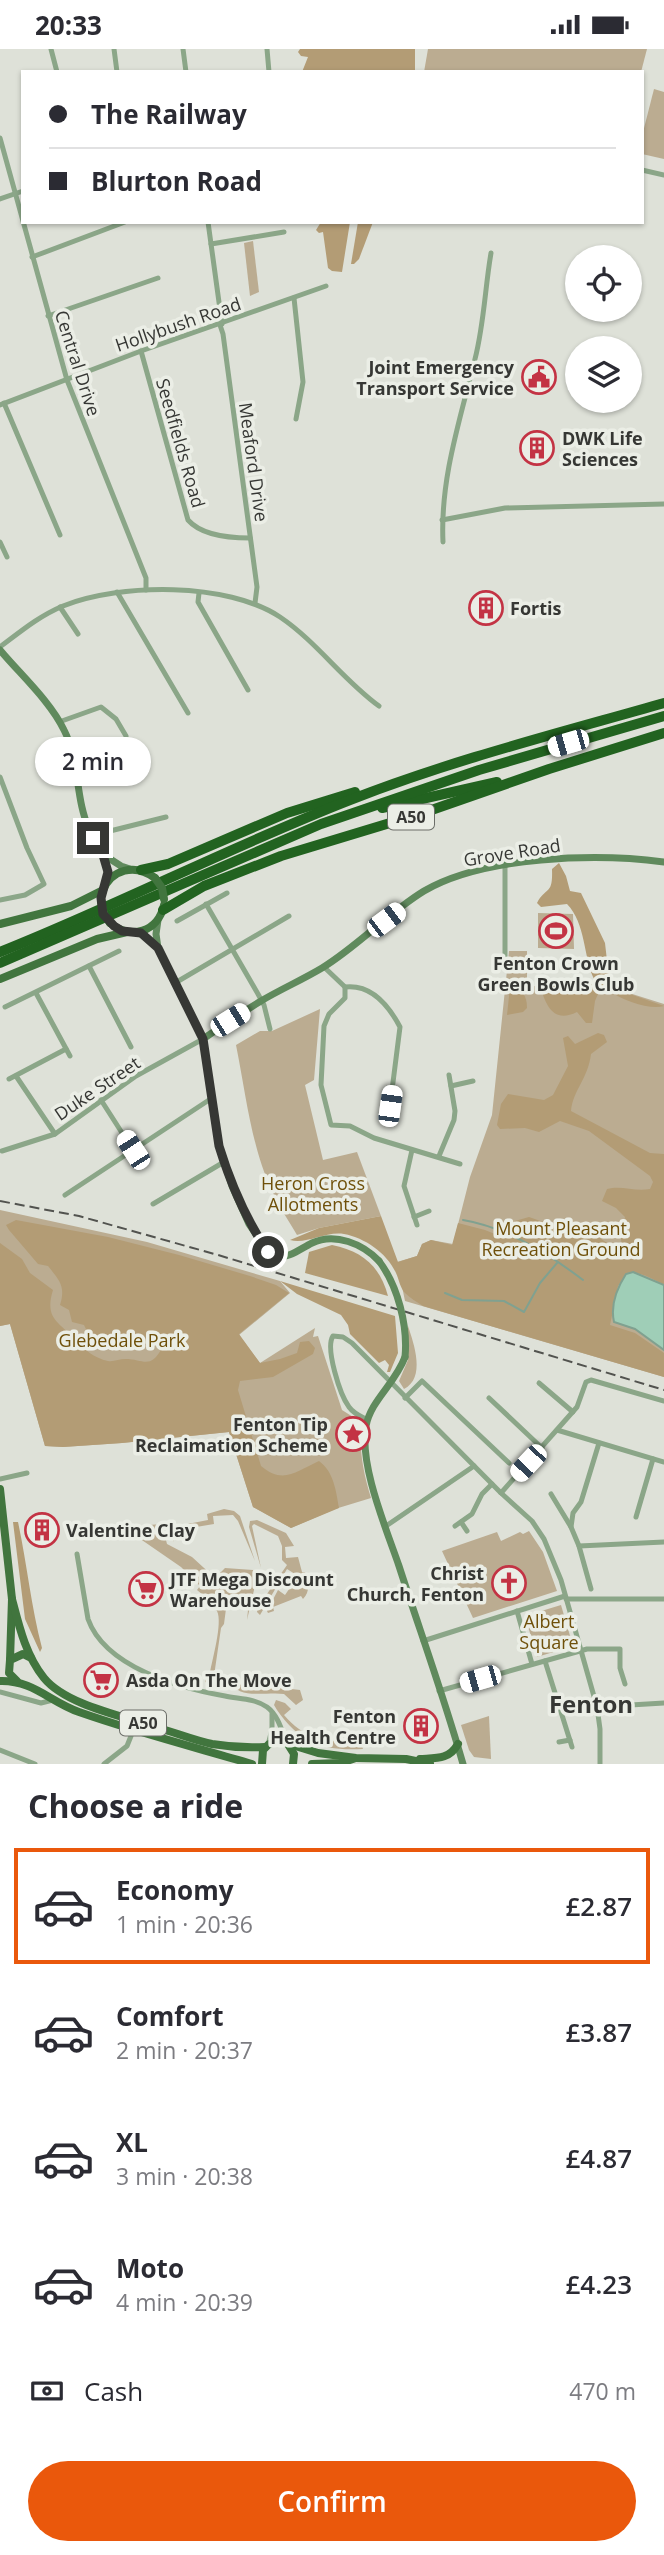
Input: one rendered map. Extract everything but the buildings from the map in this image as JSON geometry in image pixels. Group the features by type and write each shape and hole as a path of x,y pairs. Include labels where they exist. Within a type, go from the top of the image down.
{"highway":[{"name":"A50","path":"136,870 168,864 288,813 664,703"},
{"name":"A50","path":"0,963 278,842 432,785 664,716"},
{"name":"A50","path":"161,915 204,886 281,856 423,813 664,733"},
{"name":"A50","path":"278,842 395,804 549,769"},
{"name":"A50","path":"0,952 319,813 403,780"}],"main road":[{"path":"136,870 155,878 162,888 164,899 161,915"},
{"name":"A50","path":"0,924 71,906 104,887 116,874 136,870"},
{"path":"104,887 101,902 103,914 110,923 127,932"},
{"name":"A50","path":"137,932 151,927 161,915"},
{"path":"0,979 111,935 137,932"},
{"name":"A50","path":"0,1489 12,1599 33,1662 51,1686 94,1708 210,1743 241,1748 266,1746 276,1741 288,1745"},
{"name":"A50","path":"0,1516 5,1529"},
{"name":"A50","path":"12,1599 6,1664 10,1676 75,1711 252,1764"},
{"path":"0,1681 20,1682 33,1675 33,1662 23,1654 6,1664"},
{"path":"288,1745 356,1758 407,1759 445,1757 453,1752 457,1744"},
{"path":"288,1745 294,1754 293,1764"},
{"path":"262,1764 261,1754 266,1746"},
{"name":"A50","path":"223,1756 235,1764"},
{"path":"312,1764 340,1763 356,1758"},
{"path":"407,1759 430,1764"}],"street":[{"path":"51,49 56,70"},
{"path":"114,49 117,70"},
{"path":"183,49 186,70"},
{"path":"267,49 269,70"},
{"name":"Central Drive","path":"0,138 21,216"},
{"path":"644,170 664,175"},
{"path":"0,199 21,192"},
{"name":"Central Drive","path":"23,224 67,380 146,578 146,590"},
{"path":"32,257 120,224"},
{"name":"Meaford Drive","path":"208,224 257,587 255,603"},
{"path":"211,244 284,232"},
{"path":"443,543 445,478 476,355 491,253"},
{"path":"48,316 159,278"},
{"name":"Hollybush Road","path":"2,404 141,351 326,286"},
{"path":"294,298 303,382 296,419"},
{"name":"Seedfields Road","path":"141,351 185,514 197,528 224,536 250,538"},
{"path":"2,404 60,535"},
{"path":"442,520 505,508 663,503"},
{"path":"0,542 7,557"},
{"path":"117,591 188,713"},
{"path":"104,887 108,872 82,807 67,738 59,722 0,649 23,629 60,607 117,591 199,593 255,603 295,628 379,706"},
{"path":"199,593 198,602 248,690"},
{"path":"60,607 78,634"},
{"path":"59,722 101,707 110,713 125,734 133,728"},
{"path":"0,777 23,840 44,884 34,891 0,900"},
{"path":"93,838 166,817"},
{"path":"103,855 121,866 136,870"},
{"name":"Grove Road","path":"203,1039 260,997 324,967 422,893 457,877 505,866 594,857 664,862"},
{"path":"505,866 505,957"},
{"path":"177,921 227,893"},
{"path":"206,904 260,997 270,1029"},
{"path":"158,948 156,931 161,915"},
{"path":"175,983 289,916"},
{"path":"137,932 158,948 203,1039 224,1162 249,1224 268,1252 275,1258 287,1256 318,1240 328,1238 356,1244 379,1261 392,1280 405,1334 405,1357 391,1384 372,1408 368,1420 365,1456 463,1764"},
{"path":"5,1007 119,951"},
{"path":"89,966 131,1047"},
{"path":"324,967 345,987 345,997 328,1014 324,1026 321,1085 331,1125"},
{"path":"345,987 372,992 400,1027 390,1106"},
{"path":"36,993 70,1056"},
{"name":"Duke Street","path":"2,1151 55,1134 136,1076 203,1039"},
{"path":"9,1079 66,1049"},
{"path":"439,1156 454,1120 449,1075"},
{"path":"16,1076 55,1134"},
{"path":"451,1086 473,1081"},
{"path":"65,1195 212,1098"},
{"path":"101,1100 133,1150"},
{"path":"321,1128 331,1125 349,1126 374,1138 460,1164"},
{"path":"412,1150 404,1186 417,1225"},
{"path":"153,1204 224,1162"},
{"path":"414,1217 429,1211"},
{"path":"368,1420 358,1415 346,1402 330,1353 329,1341 333,1336 343,1337 352,1343 532,1521 544,1539 566,1598 597,1707 600,1764"},
{"path":"382,1374 386,1364"},
{"path":"501,1493 579,1405 586,1382 591,1380 664,1401"},
{"path":"405,1398 422,1381 505,1462"},
{"path":"539,1383 573,1412"},
{"path":"489,1398 542,1448"},
{"path":"557,1430 664,1462"},
{"path":"571,1527 573,1513 581,1501 599,1443"},
{"path":"636,1517 653,1459"},
{"path":"386,1526 474,1466"},
{"path":"0,1479 27,1473"},
{"path":"467,1531 458,1524 472,1514 482,1493 492,1484"},
{"path":"551,1494 579,1546 591,1590"},
{"path":"579,1546 664,1542"},
{"path":"77,1553 90,1626 103,1642 141,1672 212,1694 258,1702 271,1711 288,1745"},
{"path":"423,1641 566,1598 664,1599"},
{"path":"517,1611 533,1664"},
{"path":"439,1691 581,1651 620,1649 625,1684"},
{"path":"545,1661 572,1747"},
{"path":"0,1692 41,1703 53,1700"},
{"path":"597,1707 664,1703"},
{"path":"266,1746 272,1729 271,1711"},
{"path":"104,1764 127,1746 131,1736 126,1727"},
{"path":"559,1742 570,1740"},
{"path":"0,1750 35,1764"}],"green space":[{"path":"300,49 415,49 415,70 303,70 308,57 301,56 298,52"},
{"path":"428,49 647,49 642,70 424,70"},
{"path":"654,89 664,92 664,159 644,154 644,128"},
{"path":"320,224 350,224 342,272 328,268 323,232 316,230"},
{"path":"358,224 372,224 359,259 351,264"},
{"path":"253,241 259,292 250,296 244,243"},
{"path":"559,863 570,891 581,893 605,943 610,987 601,987 595,1001 592,1023 586,1023 577,1012 562,1016 556,1014 548,1006 540,986 590,987 594,979 578,921 567,904 541,907 537,903 550,887 552,869"},
{"name":"Fenton Crown Green Bowls Club","path":"538,913 573,914 574,949 538,948"},
{"name":"Mount Pleasant Recreation Ground","path":"509,951 527,951 527,986 610,987 664,1004 664,1377 405,1301 397,1262 417,1256 422,1244 431,1240 453,1244 470,1177 492,1115"},
{"path":"510,987 518,989 525,996 527,1008 523,1012 507,1015"},
{"path":"610,987 664,1006 645,1006 623,999 611,992"},
{"name":"Heron Cross Allotments","path":"320,1009 314,1080 305,1085 323,1160 357,1152 381,1216 297,1235 275,1198 259,1157 236,1045 260,1031 272,1031"},
{"path":"598,1033 604,1035 607,1042 591,1054 571,1111 650,1153 664,1154 664,1285 641,1274 626,1274 618,1286 610,1325 635,1333 664,1353 664,1377 423,1306 403,1291 392,1266 381,1253 352,1236 330,1234 303,1241 290,1240 319,1228 381,1216 398,1262 417,1256 422,1244 431,1240 452,1245 458,1223 507,1239 515,1221 529,1217 572,1232 590,1231 623,1256 621,1239 625,1217 616,1208 602,1201 607,1189 650,1189 653,1182 650,1176 589,1131 560,1121 539,1132 525,1128 500,1129 497,1125 501,1104 508,1094 544,1100 553,1095 568,1066 563,1038 568,1036 575,1044"},
{"name":"Glebedale Park","path":"0,1210 147,1242 280,1281 290,1293 239,1335 260,1363 315,1328 313,1337 318,1336 342,1410 361,1422 362,1461 371,1498 335,1509 291,1528 253,1507 229,1432 122,1443 45,1446 10,1324 0,1326"},
{"name":"Glebedale Park","path":"16,1220 108,1237 179,1255 250,1276 276,1285 289,1293 239,1334 260,1363 297,1353 300,1342 309,1341 315,1348 313,1354 273,1377 240,1381 238,1390 261,1466 276,1475 283,1475 297,1472 319,1461 331,1476 339,1508 291,1528 253,1507 229,1432 122,1443 45,1446 10,1324 0,1326 0,1243 22,1259 30,1273 53,1290 50,1308 52,1314 90,1353 108,1361 125,1359 146,1362 154,1359 162,1348 158,1340 93,1344 84,1325 72,1322 69,1310 60,1305 62,1288 55,1275 48,1266 38,1264 9,1230 6,1225"},
{"path":"332,1245 352,1251 368,1261 380,1276 388,1296 305,1273 309,1252"},
{"path":"280,1281 395,1316 398,1353 390,1372 387,1372 389,1365 385,1360 379,1363 350,1334 341,1315 297,1294"},
{"path":"408,1326 417,1369 411,1384 404,1389 399,1381 408,1360"},
{"path":"224,1509 234,1511 240,1516 255,1561 233,1515 213,1516 214,1524 172,1531 174,1542 167,1524 171,1523 172,1527 208,1520 207,1514"},
{"path":"257,1520 286,1533 294,1546 285,1547 286,1558 298,1557 308,1586 303,1599 301,1596 273,1607 274,1611 268,1613 278,1590 285,1595 296,1579 295,1574 287,1569 260,1615 257,1612 258,1607 287,1565 282,1560 282,1546 278,1536 254,1524 252,1526 261,1568 249,1527 250,1521"},
{"path":"13,1522 18,1522 42,1648 40,1652 25,1619"},
{"path":"162,1524 167,1544 192,1557 215,1578 225,1568 253,1570 254,1590 247,1620 249,1600 227,1601 214,1676 216,1686 205,1682 207,1673 210,1673 218,1632 219,1617 216,1608 197,1590 200,1586 181,1567 123,1527"},
{"path":"529,1531 543,1552 557,1591 473,1618 442,1551 497,1532 501,1541"},
{"name":"Albert Square","path":"561,1605 573,1646 537,1657 525,1616"},
{"path":"230,1680 251,1689 266,1686 300,1690 303,1700 296,1705 284,1694 246,1693 234,1687"},
{"path":"276,1700 291,1709 284,1715 292,1724 309,1735 328,1740 360,1741 363,1749 325,1747 304,1738 277,1710 274,1705"},
{"path":"489,1716 491,1759 474,1757 461,1725"}],"shaded area":[{"path":"633,1272 664,1285 664,1350 635,1329 614,1322 613,1309 617,1291 626,1274"}],"waterway":[{"path":"463,1220 511,1235 583,1280"},
{"path":"445,1293 462,1300 504,1301 524,1312 540,1283 557,1263"}],"railway":[{"path":"0,1201 79,1216 218,1255 664,1390"}],"place":[{"name":"Joint Emergency Transport Service","path":"539,377"},
{"name":"DWK Life Sciences","path":"537,448"},
{"name":"Fortis","path":"486,608"},
{"name":"Fenton Crown Green Bowls Club","path":"556,931"},
{"name":"Fenton Tip Reclaimation Scheme","path":"353,1434"},
{"name":"Valentine Clay","path":"42,1530"},
{"name":"Christ Church, Fenton","path":"509,1583"},
{"name":"JTF Mega Discount Warehouse","path":"146,1589"},
{"name":"Asda On The Move","path":"101,1680"},
{"name":"Fenton Health Centre","path":"421,1726"}],"district":[{"name":"Fenton","path":"591,1703"}],"route":[{"path":"93,838 103,855 108,872 101,898 103,914 122,931 141,933 158,948 203,1039 219,1146 240,1206 268,1252"}]}
